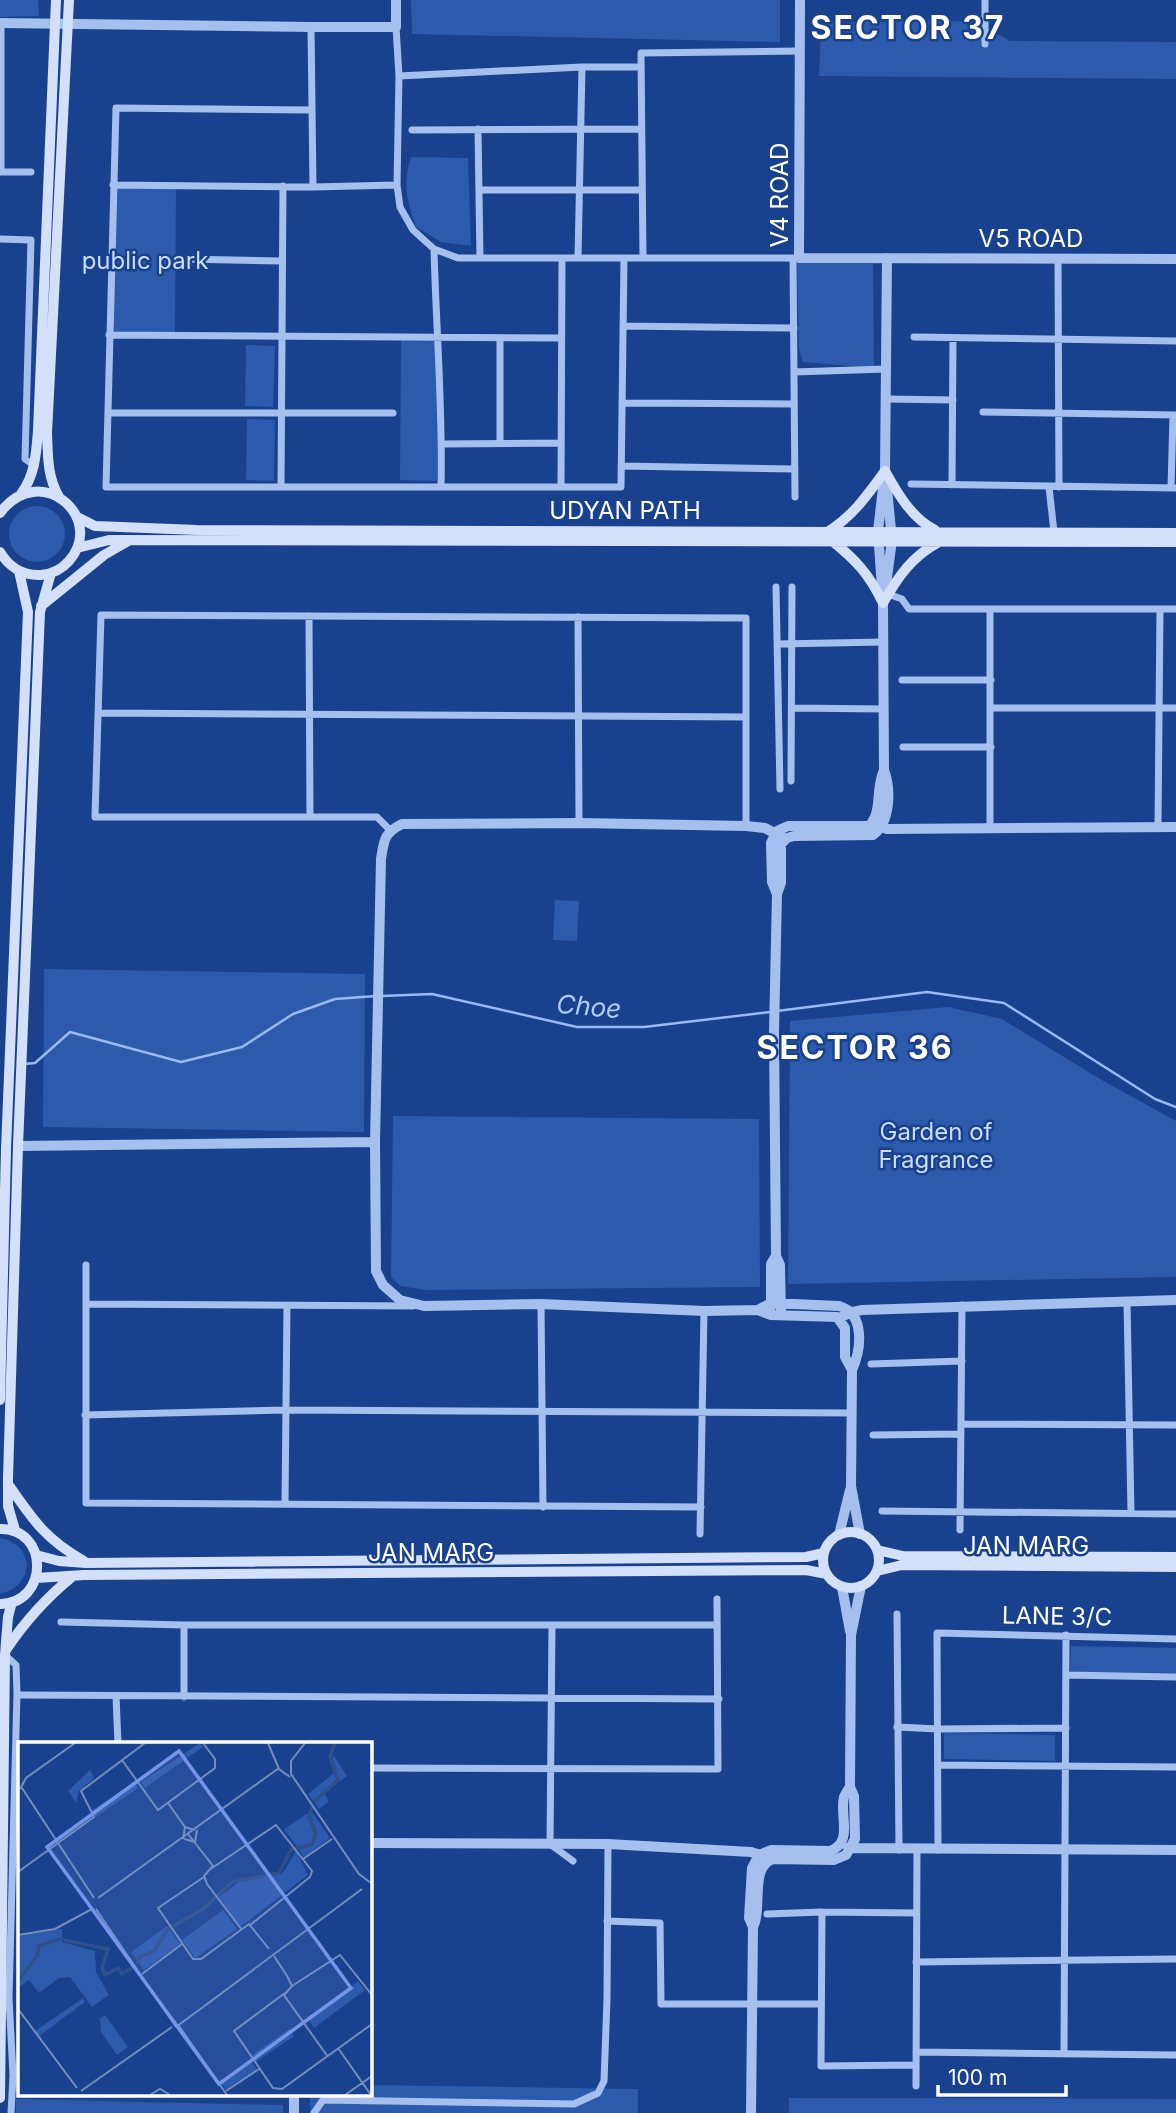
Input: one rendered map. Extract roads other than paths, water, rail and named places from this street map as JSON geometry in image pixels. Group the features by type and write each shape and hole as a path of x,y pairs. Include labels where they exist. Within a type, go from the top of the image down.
{"main road":[{"path":"59,497 48,466 47,433 69,0"},
{"path":"0,513 30,481 35,466 56,1"},
{"path":"885,471 916,516 940,536 909,564 886,598 857,561 830,536 885,471"},
{"path":"0,554 19,571 33,575 51,573 66,565 77,548 77,517 71,507 59,497 42,491 20,494"},
{"name":"UDYAN PATH","path":"77,517 95,526 197,530 830,536"},
{"name":"UDYAN PATH","path":"940,536 1054,532 1176,533"},
{"name":"UDYAN PATH","path":"77,548 109,540 830,536 1176,542"},
{"path":"41,606 104,555 130,540"},
{"path":"0,1604 21,1597 36,1578 36,1555 30,1543 15,1530 8,1506 22,1089 18,1025 28,612 19,571"},
{"path":"0,1399 3,1149 8,1089 18,1025 41,606 51,573"},
{"path":"8,1484 38,1526 59,1547 86,1563"},
{"path":"0,1529 15,1530"},
{"path":"849,1532 860,1534 870,1539 877,1550 877,1571 867,1583 852,1588 842,1587 827,1574 822,1561 824,1553 830,1541 839,1535 849,1532"},
{"name":"JAN MARG","path":"877,1550 903,1556 1176,1557"},
{"name":"JAN MARG","path":"36,1555 59,1561 86,1563 806,1557 824,1553"},
{"name":"JAN MARG","path":"877,1571 902,1565 1176,1567"},
{"name":"JAN MARG","path":"36,1578 793,1570 827,1574"},
{"path":"6,1653 18,1632 48,1596 73,1576"},
{"path":"0,2098 6,1653 8,1617 12,1602"}],"street":[{"path":"396,0 397,185 400,207 413,230 434,249 458,258 796,258 795,497"},
{"name":"V4 ROAD","path":"800,0 801,127 796,258 887,258"},
{"path":"985,0 985,44"},
{"path":"31,172 1,173 1,23 396,27"},
{"path":"311,27 313,187"},
{"path":"643,258 640,54 799,51"},
{"path":"398,76 582,67 641,67"},
{"path":"578,258 582,67"},
{"path":"312,110 116,108 106,487 621,487 624,258"},
{"path":"478,129 480,258"},
{"path":"412,130 641,130"},
{"path":"113,185 397,185"},
{"path":"281,487 281,261 284,186"},
{"path":"479,190 642,190"},
{"path":"0,239 31,240 25,459 35,466"},
{"path":"434,249 442,444 441,487"},
{"path":"561,487 562,258"},
{"path":"886,598 878,536 885,471 887,258"},
{"name":"V5 ROAD","path":"887,258 1176,259"},
{"path":"183,259 281,261"},
{"path":"1058,259 1059,487"},
{"path":"623,326 794,328"},
{"path":"109,335 561,338"},
{"path":"914,337 1176,341"},
{"path":"500,338 500,443"},
{"path":"952,485 953,338"},
{"path":"794,372 886,369"},
{"path":"886,399 953,400"},
{"path":"622,403 794,404"},
{"path":"911,484 1173,488 1174,415 983,412"},
{"path":"108,413 393,413"},
{"path":"442,444 561,443"},
{"path":"621,466 794,469"},
{"path":"424,1306 400,1300 383,1285 376,1271 375,1142 383,841 390,830 402,824 746,826 765,828 780,836 873,835 877,825 878,781 884,770 883,642 892,536 885,471"},
{"path":"1049,486 1054,532"},
{"path":"776,587 780,789"},
{"path":"791,781 792,587"},
{"path":"886,598 902,599 909,609 1176,609"},
{"path":"990,609 990,828"},
{"path":"1157,827 1160,609"},
{"path":"390,830 377,817 95,817 101,615 746,618 746,826"},
{"path":"309,616 310,816"},
{"path":"578,618 576,716 579,823"},
{"path":"778,644 883,642"},
{"path":"902,680 991,680"},
{"path":"792,708 883,709"},
{"path":"991,708 1176,708"},
{"path":"99,713 746,717"},
{"path":"903,747 991,747"},
{"path":"877,825 990,828 1176,827"},
{"path":"776,1315 780,1265 776,1256 774,1032 777,894 772,882 771,843 780,836"},
{"path":"18,1146 375,1142"},
{"path":"86,1265 86,1503 701,1507"},
{"path":"86,1304 541,1304 704,1311 758,1310 776,1315 839,1318 852,1312 962,1305 1176,1300"},
{"path":"1127,1301 1131,1513"},
{"path":"758,1310 776,1303 839,1306 852,1312 858,1322 858,1357 852,1370 851,1486 860,1534"},
{"path":"541,1304 543,1507"},
{"path":"960,1530 962,1305"},
{"path":"285,1503 287,1306"},
{"path":"700,1534 704,1311"},
{"path":"839,1318 845,1328 845,1357 852,1370"},
{"path":"871,1364 962,1361"},
{"path":"85,1415 286,1410 852,1413"},
{"path":"961,1424 1176,1425"},
{"path":"873,1434 961,1434"},
{"path":"839,1535 851,1486"},
{"path":"882,1511 1176,1514"},
{"path":"851,1635 861,1586"},
{"path":"371,1843 608,1844 774,1859 839,1859 851,1848 855,1839 854,1796 850,1787 851,1635 842,1587"},
{"path":"371,1768 718,1769 717,1599"},
{"path":"897,1614 899,1850"},
{"path":"61,1622 184,1625 717,1625"},
{"path":"184,1625 184,1697"},
{"path":"550,1844 552,1625"},
{"name":"LANE 3/C","path":"938,1729 937,1633 1176,1640"},
{"path":"1064,2053 1066,1635"},
{"path":"6,1653 16,1665 17,1693 9,1985 13,2075 11,2113"},
{"path":"1066,1675 1176,1677"},
{"path":"21,1695 719,1699"},
{"path":"116,1696 118,1742"},
{"path":"897,1727 1066,1728"},
{"path":"938,1729 938,1850"},
{"path":"938,1765 1176,1767"},
{"path":"751,2113 753,1927 749,1918 752,1868 771,1850 830,1851 837,1847 844,1836 844,1797 850,1787"},
{"path":"550,1844 573,1861"},
{"path":"314,2113 323,2100 574,2104 598,2093 604,2081 608,1844"},
{"path":"837,1847 899,1850 1176,1850"},
{"path":"916,2086 917,1850"},
{"path":"822,1912 821,2066 916,2065"},
{"path":"767,1914 916,1913"},
{"path":"607,1921 660,1923 661,2004 821,2004"},
{"path":"916,1962 1176,1959"},
{"path":"916,2052 1176,2055"}],"waterway":[{"name":"Choe","path":"777,1011 927,992 1004,1003 1155,1099 1176,1107"},
{"name":"Choe","path":"382,996 432,994 577,1027 644,1027 770,1012"},
{"name":"Choe","path":"24,1064 35,1063 70,1032 181,1062 242,1047 293,1014 335,999 376,996"}],"district":[{"name":"SECTOR 37","path":"908,27"},
{"name":"SECTOR 36","path":"855,1047"}],"park label":[{"name":"public park","path":"145,260"},
{"name":"Garden of Fragrance","path":"936,1145"}]}
